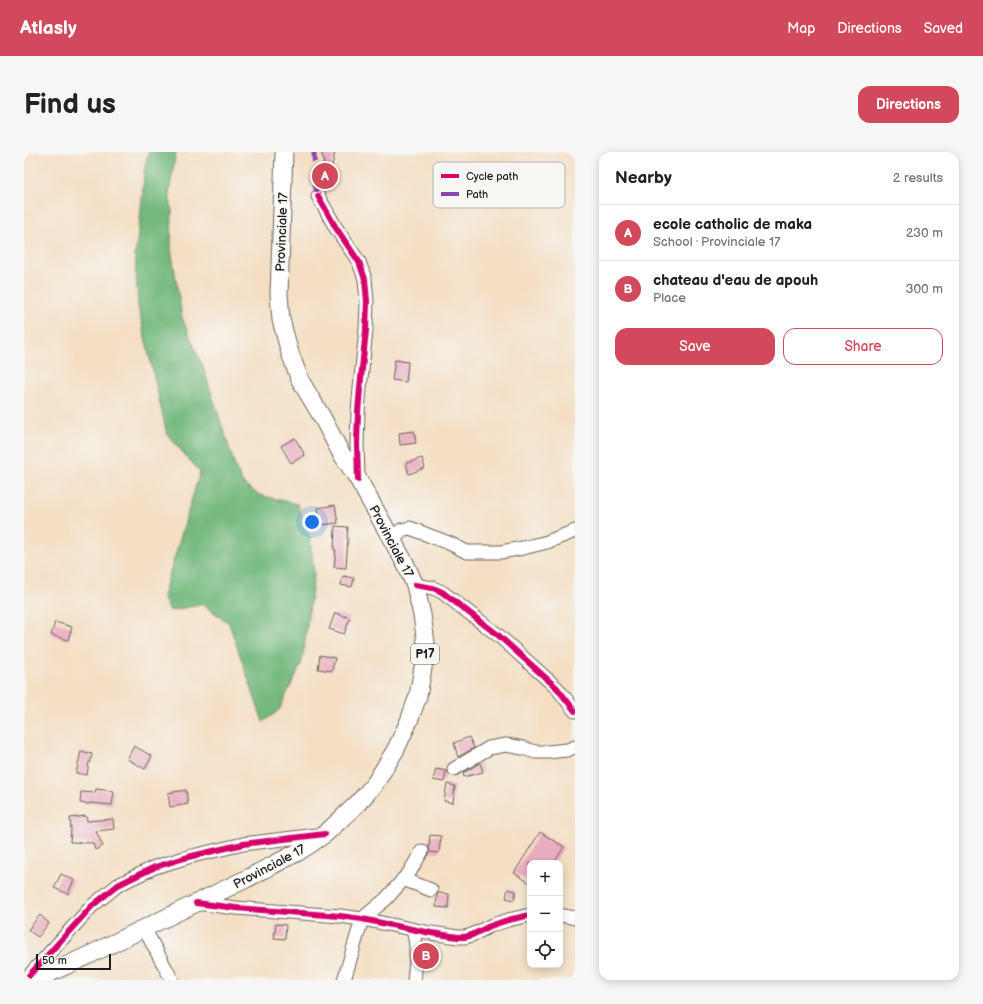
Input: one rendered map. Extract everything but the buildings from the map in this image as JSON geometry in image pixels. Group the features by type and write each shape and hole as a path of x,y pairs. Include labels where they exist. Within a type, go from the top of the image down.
{"main road":[{"name":"Provinciale 17","path":"35,980 196,903 298,852 325,834 352,809 376,782 396,749 409,721 418,696 426,643 422,615 415,585 405,563 358,479 300,380 290,353 281,320 279,294 284,152"}],"street":[{"path":"318,196 336,228 359,262 365,279 367,302 359,404 357,444 358,479"},
{"path":"393,543 401,530 410,528 467,552 501,552 547,542 575,531"},
{"path":"415,585 433,588 442,592 498,635 557,688 575,711"},
{"path":"454,769 490,748 506,745 536,752 548,752 575,748"},
{"path":"25,980 92,906 118,885 130,879 155,868 188,857 216,850 243,844 325,834"},
{"path":"344,980 362,919 386,899 403,879 422,851"},
{"path":"403,879 430,890"},
{"path":"196,903 236,908 340,916 458,937 472,935 490,926 513,918 527,916"},
{"path":"563,916 575,918"},
{"path":"144,928 172,980"},
{"path":"413,930 416,939 414,980"}],"green space":[{"path":"149,152 176,152 169,193 172,211 171,248 182,318 203,367 236,469 243,484 259,495 297,504 310,538 314,574 302,662 279,710 263,722 229,623 202,604 170,611 163,596 200,472 167,434 138,306 135,255 145,166"}],"marked path":[{"path":"314,152 315,184 318,196"}],"cycle path":[{"path":"318,196 336,228 359,262 365,279 367,302 366,330 358,412 358,479"},
{"path":"415,585 433,588 442,592 498,635 557,688 575,711"},
{"path":"25,980 92,906 118,885 130,879 155,867 188,857 243,844 325,834"},
{"path":"196,903 236,908 340,916 458,937 472,935 490,926 527,916"}],"place":[{"name":"ecole catholic de maka","path":"325,176"},
{"name":"chateau d'eau de apouh","path":"426,956"}]}
